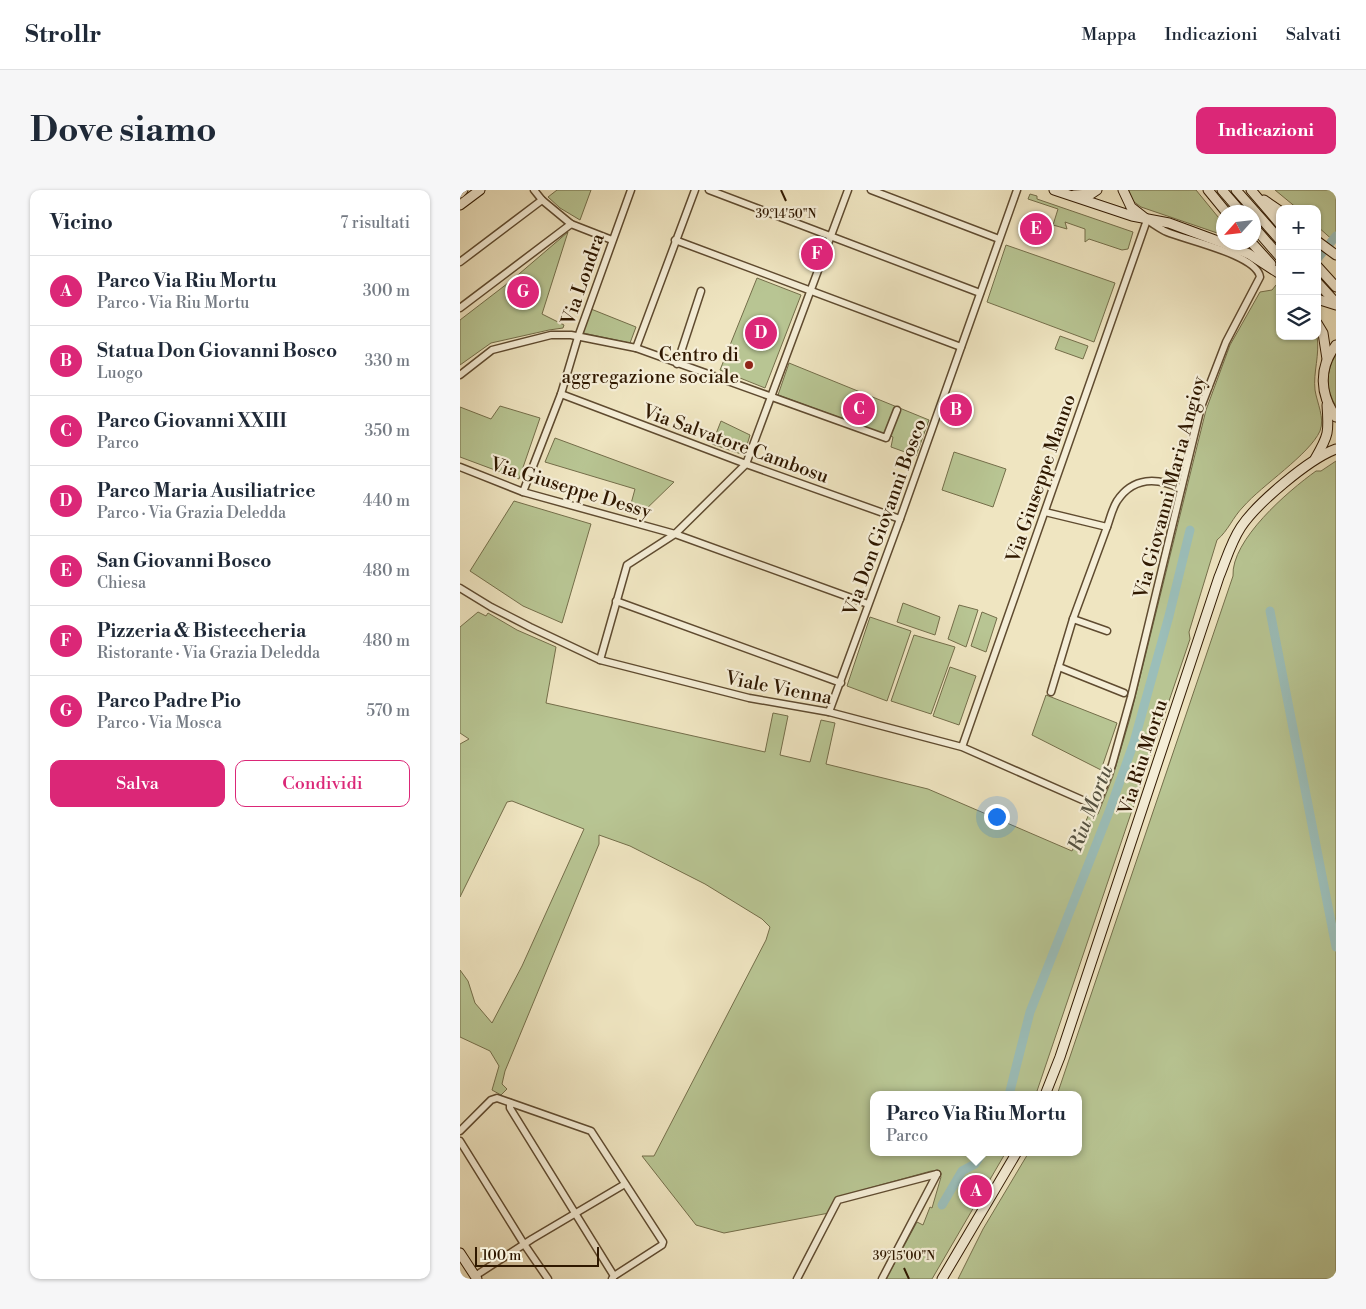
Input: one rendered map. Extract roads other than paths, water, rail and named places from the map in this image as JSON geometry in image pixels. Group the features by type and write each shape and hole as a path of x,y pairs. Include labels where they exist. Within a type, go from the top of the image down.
{"main road":[{"path":"460,205 480,190"},
{"path":"1054,190 1147,220 1169,223 1249,254 1276,271"},
{"path":"1068,195 1091,194 1097,190"},
{"path":"1123,190 1131,206 1147,220"},
{"path":"1208,190 1220,205"},
{"path":"1222,190 1235,205"},
{"path":"1236,190 1276,237"},
{"path":"1252,191 1276,208"},
{"path":"1252,191 1276,219"},
{"path":"1261,235 1276,252"},
{"path":"1321,244 1336,256"},
{"path":"1258,250 1276,269"},
{"path":"1321,270 1336,287"},
{"path":"1321,287 1335,304"},
{"path":"1319,295 1335,304"},
{"path":"1321,300 1335,304"},
{"path":"1321,330 1328,360"},
{"path":"1336,345 1328,360 1323,378 1323,390 1328,405 1336,417"},
{"name":"Via Riu Mortu","path":"1315,459 1329,430 1328,405"},
{"name":"Via Riu Mortu","path":"1047,1091 1060,1057 1219,577 1233,543 1242,527 1269,496 1315,459 1336,449"},
{"path":"942,1279 1016,1156"},
{"path":"460,1252 476,1278"}],"street":[{"path":"534,190 542,200 571,224 612,240"},
{"name":"Via Londra","path":"523,492 561,394 578,337 631,190"},
{"path":"636,348 695,190"},
{"path":"709,190 980,293"},
{"path":"600,660 627,565 675,534 746,464 848,190"},
{"path":"871,190 999,240"},
{"name":"Via Don Giovanni Bosco","path":"830,712 1017,190"},
{"path":"460,262 542,200"},
{"name":"Via Giovanni Maria Angioy","path":"1096,806 1112,765 1131,697 1202,407 1226,342 1260,275 1256,268 1240,257 1166,232 1147,220"},
{"name":"Via Giuseppe Manno","path":"962,747 1147,220"},
{"path":"460,308 571,224"},
{"path":"675,240 961,347"},
{"path":"677,364 701,292"},
{"path":"460,376 492,350 551,335 571,335 636,348 886,438 897,410"},
{"name":"Via Salvatore Cambosu","path":"561,394 746,464 900,519"},
{"name":"Via Giuseppe Dessy","path":"460,467 523,492 675,534 868,604"},
{"path":"1051,692 1073,620 1117,501 1131,487 1153,480 1181,489"},
{"path":"1045,512 1107,528"},
{"name":"Viale Vienna","path":"460,588 530,627 600,660 749,698 830,712 962,747 1096,806"},
{"path":"616,601 841,683"},
{"path":"1073,620 1107,631"},
{"path":"1059,667 1124,693"},
{"path":"460,1131 494,1098 510,1103 591,1132 663,1242 662,1245 613,1277 576,1213 510,1108 510,1103"},
{"path":"460,1141 548,1279"},
{"path":"797,1279 838,1200 937,1174 882,1279"},
{"path":"476,1278 524,1244 625,1184"}],"waterway":[{"name":"Riu Mortu","path":"1321,254 1336,236"},
{"name":"Riu Mortu","path":"1010,1091 1030,1012 1109,812 1134,742 1169,616 1190,530"},
{"path":"1270,611 1336,947"},
{"name":"Riu Mortu","path":"942,1205 962,1171 975,1164 980,1156"}],"place":[{"name":"San Giovanni Bosco","path":"1036,229"},
{"name":"Pizzeria & Bisteccheria","path":"817,254"},
{"name":"Parco Padre Pio","path":"523,292"},
{"name":"Parco Maria Ausiliatrice","path":"761,333"},
{"name":"Centro di aggregazione sociale","path":"749,365"},
{"name":"Parco Giovanni XXIII","path":"859,409"},
{"name":"Statua Don Giovanni Bosco","path":"956,410"},
{"name":"Parco Via Riu Mortu","path":"976,1191"}]}
